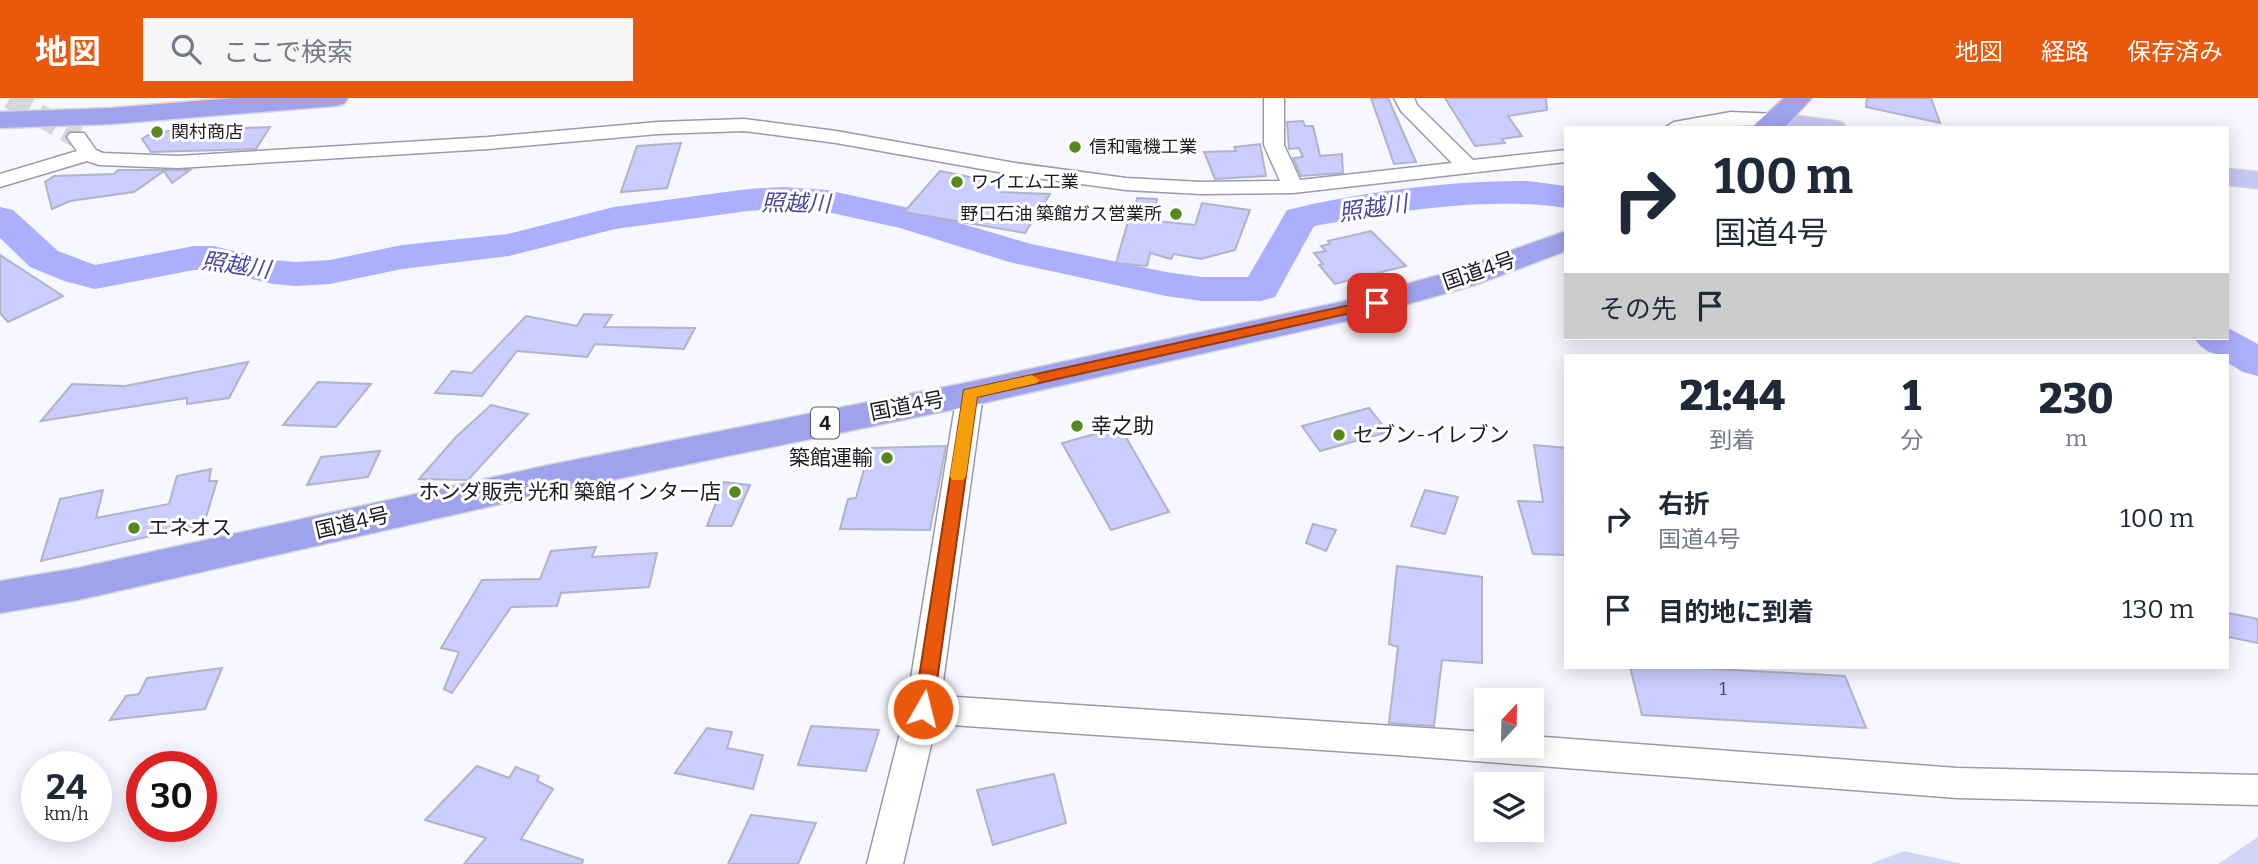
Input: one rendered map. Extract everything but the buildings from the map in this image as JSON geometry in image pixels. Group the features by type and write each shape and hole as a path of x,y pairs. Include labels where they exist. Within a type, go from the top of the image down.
{"highway":[{"path":"0,104 123,98"},
{"path":"0,128 335,98"},
{"path":"1771,124 1800,98"},
{"path":"0,120 111,116 254,106"},
{"name":"国道4号","path":"0,597 78,584 549,479 970,394 1355,309 1464,278 1564,241"},
{"name":"国道4号","path":"0,610 78,584"}],"main road":[{"path":"1771,124 1802,126"},
{"path":"2229,177 2258,180"}],"street":[{"path":"1274,98 1274,145 1293,187"},
{"path":"1404,98 1408,107 1468,167"},
{"path":"1685,126 1731,118 1771,124"},
{"path":"0,181 83,145 117,161 177,163 488,143 658,128 744,125 836,137 1015,169 1126,184 1201,188 1293,187 1564,156"},
{"path":"885,864 923,709 970,394"},
{"path":"923,709 1396,740 1957,783 2258,790"}],"shaded area":[{"path":"2258,837 2258,864 2218,864"},
{"path":"1904,851 1963,864 1870,864"}],"waterway":[{"name":"照越川","path":"0,218 44,259 95,277 194,258 213,258 273,272 296,274 330,272 402,257 509,245 614,218 748,200 784,198 827,201 909,219 1023,254 1166,284 1202,289 1261,289 1300,218 1450,196 1528,192 1564,197"},
{"name":"照越川","path":"2219,340 2258,362"}],"tunnel":[{"path":"10,98 77,137"}],"slow traffic":[{"path":"958,476 970,394 1032,380"}],"place":[{"name":"関村商店","path":"157,132"},
{"name":"信和電機工業","path":"1075,147"},
{"name":"ワイエム工業","path":"957,182"},
{"name":"野口石油 築館ガス営業所","path":"1176,214"},
{"name":"幸之助","path":"1077,426"},
{"name":"セブン-イレブン","path":"1339,435"},
{"name":"築館運輸","path":"887,458"},
{"name":"ホンダ販売 光和 築館インター店","path":"735,492"},
{"name":"エネオス","path":"134,528"}],"route":[{"path":"923,709 970,394 1377,303"}]}
